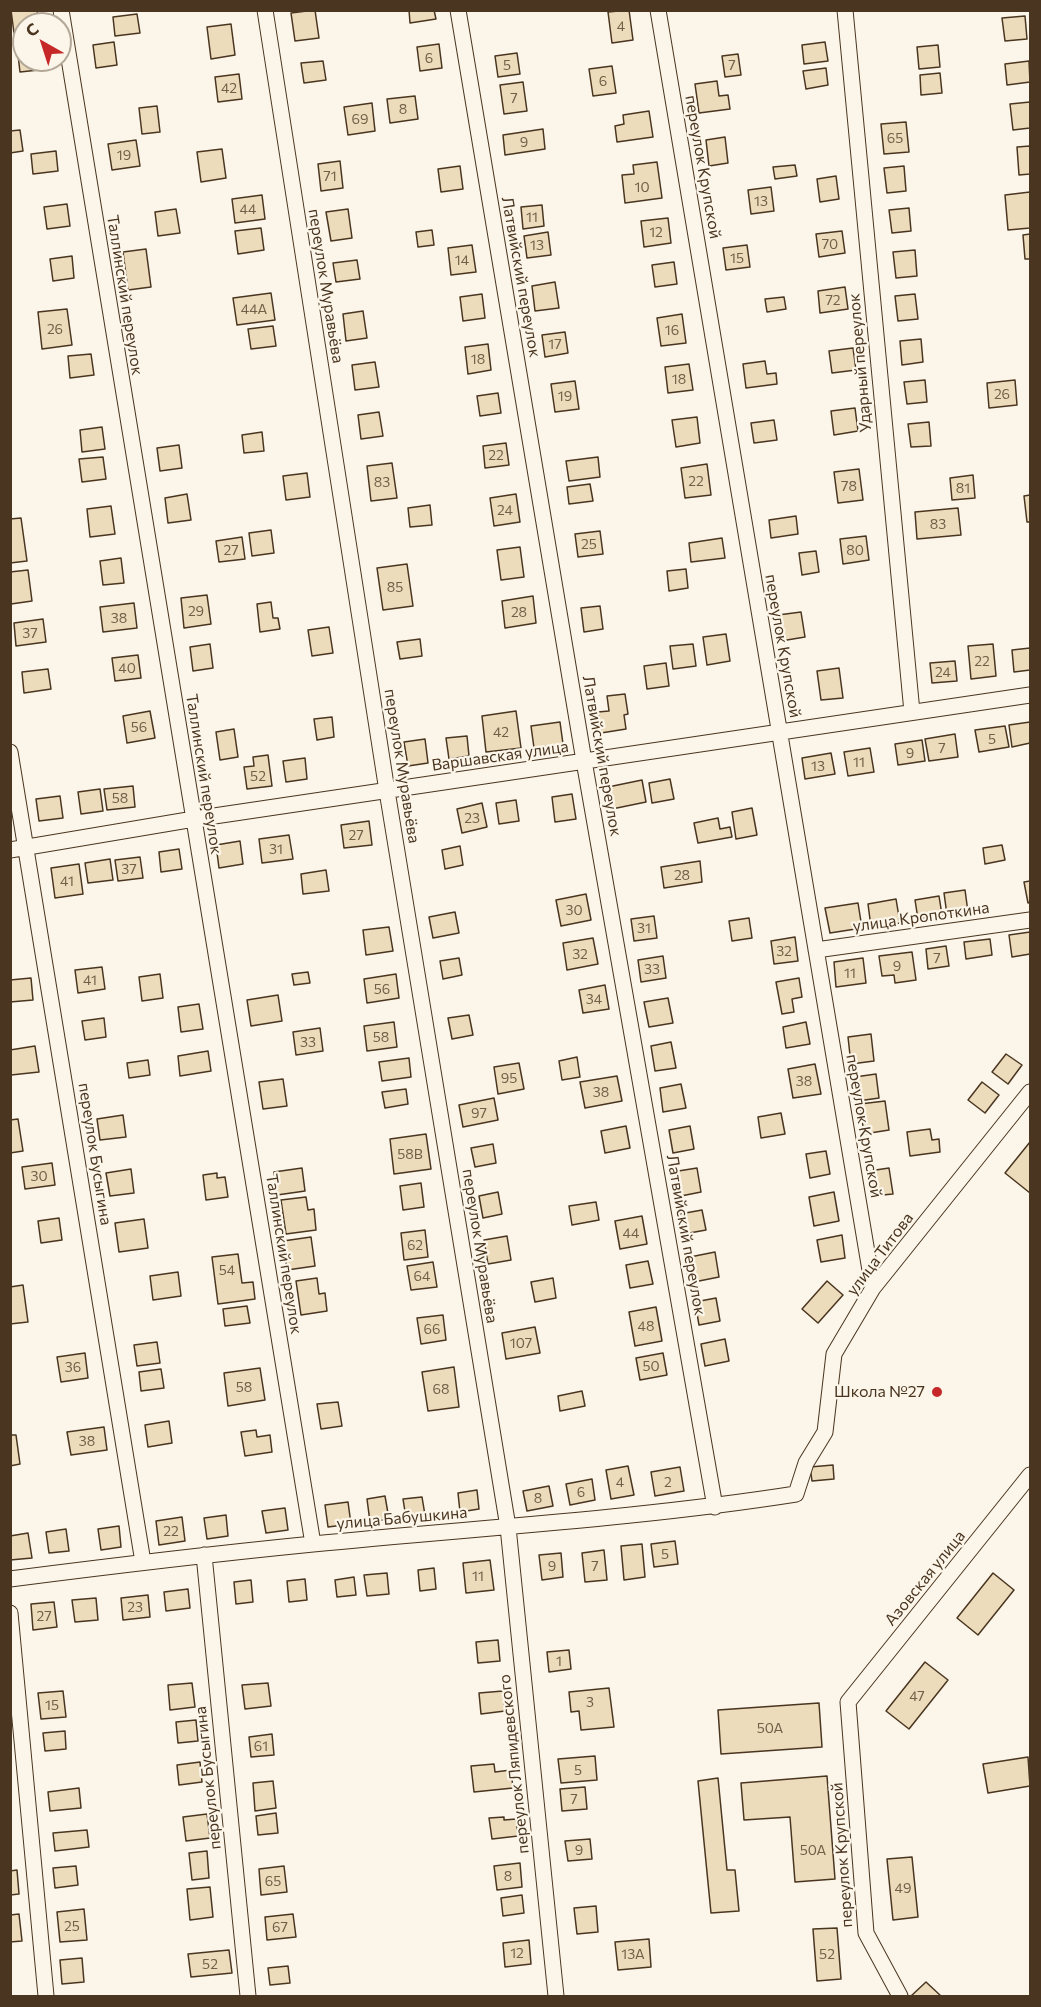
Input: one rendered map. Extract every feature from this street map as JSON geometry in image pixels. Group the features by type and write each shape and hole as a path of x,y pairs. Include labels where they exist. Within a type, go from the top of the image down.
{"street":[{"name":"Таллинский переулок","path":"60,10 313,1544"},
{"name":"переулок Муравьёва","path":"265,10 387,791 508,1527"},
{"name":"Латвийский переулок","path":"458,10 584,761 715,1507"},
{"name":"переулок Крупской","path":"658,10 873,1288"},
{"name":"Ударный переулок","path":"845,10 912,712"},
{"name":"Варшавская улица","path":"10,850 194,819 1030,694"},
{"name":"переулок Бусыгина","path":"10,752 143,1562"},
{"name":"улица Кропоткина","path":"816,950 1030,920"},
{"name":"улица Титова","path":"796,1494 806,1463 825,1432 834,1354 873,1288 1030,1092"},
{"name":"Азовская улица","path":"848,1702 1030,1475"},
{"name":"улица Бабушкина","path":"10,1579 204,1555 715,1507 796,1494"},
{"name":"переулок Ляпидевского","path":"508,1527 556,1996"},
{"name":"переулок Бусыгина","path":"204,1555 248,1996"},
{"path":"10,1613 46,1996"},
{"name":"переулок Крупской","path":"848,1702 866,1934 900,1996"}],"building":[{"path":"11,10 37,10 37,12 12,12 12,18"},
{"path":"315,10 319,38 295,41 291,13"},
{"path":"409,10 434,10 436,19 410,23"},
{"path":"629,10 633,40 612,43 608,12"},
{"path":"137,14 140,33 115,36 113,17"},
{"path":"1025,16 1027,39 1005,41 1002,18"},
{"path":"231,24 235,55 211,59 207,27"},
{"path":"114,42 117,65 96,68 93,45"},
{"path":"825,42 828,61 804,64 802,45"},
{"path":"439,44 442,68 420,71 417,47"},
{"path":"938,45 940,67 919,69 917,47"},
{"path":"517,53 520,74 498,77 495,56"},
{"path":"738,54 741,75 725,77 722,56"},
{"path":"323,61 326,80 304,83 301,63"},
{"path":"1029,61 1030,82 1007,85 1005,64"},
{"path":"612,66 616,93 593,96 589,69"},
{"path":"826,68 828,85 806,89 803,71"},
{"path":"940,73 942,93 921,95 920,75"},
{"path":"239,74 242,99 218,102 215,77"},
{"path":"717,81 719,96 728,95 730,109 699,113 695,84"},
{"path":"523,82 527,111 504,114 500,85"},
{"path":"415,96 418,119 390,123 387,99"},
{"path":"1030,102 1030,128 1013,130 1010,104"},
{"path":"372,103 375,131 348,135 344,107"},
{"path":"157,106 160,132 142,134 139,108"},
{"path":"649,111 653,137 617,142 615,126 624,124 623,115"},
{"path":"906,122 909,152 884,154 881,124"},
{"path":"543,129 545,149 505,155 503,135"},
{"path":"20,130 23,151 10,153 10,131"},
{"path":"725,137 728,163 709,166 706,140"},
{"path":"136,140 140,166 112,170 108,144"},
{"path":"1030,146 1030,174 1019,175 1017,147"},
{"path":"222,149 226,178 201,182 197,152"},
{"path":"56,151 58,171 33,174 31,154"},
{"path":"340,161 343,188 321,191 318,164"},
{"path":"657,162 662,198 625,203 622,175 634,174 633,165"},
{"path":"795,165 797,176 775,179 773,167"},
{"path":"460,166 463,189 441,192 438,169"},
{"path":"904,166 906,191 887,193 884,168"},
{"path":"836,176 839,199 820,202 817,179"},
{"path":"771,187 774,211 751,214 748,190"},
{"path":"1030,192 1030,228 1008,230 1005,195"},
{"path":"262,195 265,219 235,223 232,199"},
{"path":"67,204 70,226 47,229 44,207"},
{"path":"542,205 544,226 523,229 521,207"},
{"path":"909,208 911,231 892,233 889,210"},
{"path":"176,209 180,233 158,236 155,212"},
{"path":"348,209 352,238 331,241 326,212"},
{"path":"668,218 671,243 644,247 641,221"},
{"path":"261,228 264,250 238,254 235,231"},
{"path":"432,230 434,245 418,247 416,232"},
{"path":"842,231 845,253 819,257 816,234"},
{"path":"548,232 551,255 527,258 524,236"},
{"path":"1030,234 1030,259 1025,259 1023,235"},
{"path":"472,245 476,272 451,275 448,248"},
{"path":"747,245 750,267 726,270 723,248"},
{"path":"146,249 151,287 128,290 123,252"},
{"path":"915,250 917,276 896,278 893,252"},
{"path":"72,256 74,278 53,281 50,259"},
{"path":"357,260 360,279 336,282 333,263"},
{"path":"674,262 677,284 655,287 652,265"},
{"path":"555,282 559,308 535,311 532,286"},
{"path":"845,287 848,309 820,313 818,291"},
{"path":"271,293 275,320 237,325 233,298"},
{"path":"482,294 485,318 463,321 460,297"},
{"path":"915,294 918,319 898,321 895,296"},
{"path":"784,297 786,309 767,312 765,299"},
{"path":"67,309 72,345 42,349 38,312"},
{"path":"363,311 367,338 346,341 343,314"},
{"path":"682,314 686,343 661,346 657,318"},
{"path":"273,326 276,346 251,349 248,329"},
{"path":"565,332 568,353 545,357 542,335"},
{"path":"921,339 923,362 902,365 900,341"},
{"path":"488,344 491,370 468,374 465,347"},
{"path":"853,348 856,370 832,373 829,351"},
{"path":"91,354 94,375 70,378 68,356"},
{"path":"765,361 767,374 776,373 777,384 746,388 743,364"},
{"path":"375,362 379,387 355,390 352,365"},
{"path":"689,364 693,390 668,393 665,367"},
{"path":"925,380 927,402 907,404 904,382"},
{"path":"1015,380 1017,405 989,408 987,383"},
{"path":"575,381 579,409 555,412 551,384"},
{"path":"498,393 501,413 480,416 477,396"},
{"path":"855,408 858,431 834,435 831,411"},
{"path":"379,412 383,436 361,439 358,415"},
{"path":"697,417 700,443 676,447 672,420"},
{"path":"774,420 777,440 754,443 751,423"},
{"path":"929,422 931,446 911,447 908,424"},
{"path":"102,427 105,449 82,452 80,430"},
{"path":"262,432 264,451 244,453 242,435"},
{"path":"506,443 509,465 485,468 483,446"},
{"path":"179,445 182,468 160,471 157,448"},
{"path":"103,457 106,479 82,482 79,459"},
{"path":"598,457 600,477 569,481 566,461"},
{"path":"392,463 397,498 371,501 367,466"},
{"path":"707,464 711,495 685,498 681,468"},
{"path":"859,469 863,500 838,503 834,472"},
{"path":"307,473 310,497 286,500 283,476"},
{"path":"973,475 975,498 952,500 950,478"},
{"path":"590,484 593,501 569,504 567,487"},
{"path":"187,494 191,520 168,523 165,498"},
{"path":"516,494 520,522 494,526 490,498"},
{"path":"1030,495 1030,522 1027,522 1024,496"},
{"path":"430,505 432,525 410,527 408,508"},
{"path":"111,506 115,534 90,537 87,509"},
{"path":"958,508 961,535 917,539 915,512"},
{"path":"796,516 798,534 771,538 769,520"},
{"path":"21,518 27,561 10,563 10,519"},
{"path":"271,530 274,553 252,556 249,533"},
{"path":"600,531 603,554 578,557 575,534"},
{"path":"866,536 869,560 843,564 840,539"},
{"path":"242,537 245,559 219,562 216,541"},
{"path":"722,538 725,558 691,562 689,543"},
{"path":"520,547 524,577 501,580 497,550"},
{"path":"816,551 819,572 802,575 799,553"},
{"path":"121,558 124,583 103,585 100,561"},
{"path":"407,564 413,606 383,610 377,568"},
{"path":"686,569 688,588 669,591 667,571"},
{"path":"28,570 32,601 11,604 10,572"},
{"path":"207,595 211,624 184,628 181,598"},
{"path":"533,596 536,623 505,628 502,601"},
{"path":"271,602 273,618 278,618 280,629 260,632 257,604"},
{"path":"134,603 137,628 103,632 100,607"},
{"path":"600,606 603,629 584,632 581,608"},
{"path":"801,612 805,637 781,641 778,615"},
{"path":"43,619 46,642 16,646 14,623"},
{"path":"329,627 333,653 312,656 308,630"},
{"path":"726,634 730,661 707,665 703,637"},
{"path":"420,639 422,656 400,659 397,642"},
{"path":"210,644 213,668 193,671 190,647"},
{"path":"693,644 696,666 673,669 670,646"},
{"path":"993,644 996,676 971,679 968,646"},
{"path":"1030,648 1030,670 1014,672 1012,650"},
{"path":"138,655 141,678 115,681 112,658"},
{"path":"955,661 957,681 932,683 930,663"},
{"path":"666,663 669,686 647,689 644,666"},
{"path":"839,668 843,698 821,700 817,671"},
{"path":"48,669 51,689 24,693 22,672"},
{"path":"625,694 628,714 624,715 626,729 601,733 598,712 609,711 607,696"},
{"path":"150,711 155,738 127,743 123,716"},
{"path":"516,711 521,748 486,752 482,716"},
{"path":"332,717 334,737 317,740 314,719"},
{"path":"560,722 563,744 534,748 531,726"},
{"path":"1030,722 1030,743 1012,747 1009,725"},
{"path":"1005,726 1009,747 979,752 975,730"},
{"path":"234,729 238,757 220,760 216,732"},
{"path":"955,734 958,757 929,761 925,739"},
{"path":"467,736 469,756 449,759 446,738"},
{"path":"425,739 428,763 408,766 404,742"},
{"path":"922,740 925,761 898,765 895,744"},
{"path":"870,748 874,772 848,776 844,752"},
{"path":"831,753 835,774 805,779 802,758"},
{"path":"268,755 272,786 247,789 244,767 254,766 253,757"},
{"path":"305,758 307,779 286,782 283,761"},
{"path":"670,779 674,799 652,803 649,783"},
{"path":"642,780 646,802 612,809 608,787"},
{"path":"133,786 135,807 107,810 104,789"},
{"path":"100,789 103,811 81,814 78,792"},
{"path":"572,794 576,819 555,822 552,797"},
{"path":"60,796 63,818 39,821 36,799"},
{"path":"516,800 519,821 499,824 496,803"},
{"path":"482,803 487,827 462,833 457,809"},
{"path":"752,808 757,835 736,839 732,812"},
{"path":"718,818 720,829 730,827 732,837 698,843 694,823"},
{"path":"369,821 372,845 344,848 341,825"},
{"path":"289,835 293,859 262,863 259,839"},
{"path":"240,841 243,864 219,868 216,845"},
{"path":"1002,845 1005,860 985,864 983,848"},
{"path":"460,846 463,865 445,869 442,850"},
{"path":"179,849 182,869 161,872 159,852"},
{"path":"140,857 143,878 118,881 115,860"},
{"path":"110,859 113,880 88,883 85,863"},
{"path":"700,861 702,882 664,888 661,867"},
{"path":"79,864 83,894 55,898 51,868"},
{"path":"326,870 329,891 303,894 301,874"},
{"path":"1030,881 1030,902 1028,903 1024,882"},
{"path":"965,890 968,912 947,915 944,893"},
{"path":"586,894 591,920 561,926 556,900"},
{"path":"939,896 942,915 918,919 915,900"},
{"path":"896,899 900,923 871,927 868,904"},
{"path":"858,903 862,928 830,933 825,908"},
{"path":"455,912 459,933 433,938 429,917"},
{"path":"654,916 657,938 634,941 631,919"},
{"path":"749,918 752,938 732,941 729,921"},
{"path":"389,927 393,951 366,955 363,930"},
{"path":"1030,932 1030,954 1012,957 1009,935"},
{"path":"795,937 798,961 774,964 771,941"},
{"path":"593,938 598,964 567,970 563,943"},
{"path":"990,939 992,955 966,959 964,942"},
{"path":"946,946 949,966 928,969 926,949"},
{"path":"912,952 916,980 895,983 894,975 882,976 879,956"},
{"path":"663,956 666,978 641,982 638,960"},
{"path":"459,958 462,975 443,979 440,961"},
{"path":"863,958 866,983 836,987 834,962"},
{"path":"102,967 105,989 78,993 75,970"},
{"path":"308,972 310,983 294,985 292,974"},
{"path":"160,974 163,998 142,1001 139,977"},
{"path":"396,974 399,998 367,1003 364,979"},
{"path":"31,978 33,1000 10,1002 10,980"},
{"path":"799,978 802,997 792,999 794,1012 782,1014 776,982"},
{"path":"605,985 609,1009 583,1013 579,990"},
{"path":"278,995 282,1021 251,1026 247,1000"},
{"path":"668,998 673,1023 649,1027 644,1002"},
{"path":"199,1004 203,1029 181,1032 178,1007"},
{"path":"469,1015 473,1035 452,1039 448,1018"},
{"path":"104,1018 106,1037 85,1040 82,1021"},
{"path":"394,1022 397,1047 367,1051 364,1026"},
{"path":"806,1022 810,1044 786,1048 783,1027"},
{"path":"320,1028 323,1051 296,1055 293,1032"},
{"path":"871,1034 874,1061 851,1064 848,1037"},
{"path":"671,1042 676,1068 655,1071 651,1046"},
{"path":"35,1046 39,1072 11,1075 10,1050"},
{"path":"208,1051 211,1071 180,1076 178,1056"},
{"path":"1006,1054 1022,1065 1008,1084 992,1072"},
{"path":"577,1057 580,1077 562,1080 559,1061"},
{"path":"409,1058 411,1077 382,1081 379,1062"},
{"path":"148,1060 150,1075 129,1078 127,1063"},
{"path":"519,1063 524,1089 498,1094 494,1067"},
{"path":"815,1064 821,1094 793,1098 788,1069"},
{"path":"876,1074 879,1098 858,1101 855,1077"},
{"path":"617,1076 622,1101 585,1108 580,1082"},
{"path":"283,1079 287,1106 263,1109 259,1082"},
{"path":"982,1082 999,1095 985,1113 968,1100"},
{"path":"681,1084 686,1108 663,1112 660,1088"},
{"path":"406,1089 408,1104 385,1108 382,1092"},
{"path":"494,1098 498,1120 463,1127 459,1105"},
{"path":"885,1101 889,1130 864,1134 860,1104"},
{"path":"781,1113 785,1134 761,1138 758,1117"},
{"path":"123,1115 126,1137 100,1140 97,1119"},
{"path":"18,1119 23,1151 10,1153 10,1120"},
{"path":"626,1126 630,1148 605,1153 601,1131"},
{"path":"690,1126 694,1149 673,1153 669,1130"},
{"path":"930,1129 932,1140 939,1139 940,1152 910,1156 907,1132"},
{"path":"426,1134 431,1169 394,1174 390,1139"},
{"path":"1030,1142 1030,1193 1005,1173"},
{"path":"493,1144 496,1163 475,1167 471,1148"},
{"path":"826,1151 830,1174 810,1178 806,1154"},
{"path":"52,1163 55,1185 25,1189 22,1167"},
{"path":"302,1168 305,1191 277,1195 274,1172"},
{"path":"697,1168 701,1192 676,1197 672,1172"},
{"path":"889,1168 893,1194 872,1196 869,1171"},
{"path":"131,1169 134,1193 110,1196 106,1173"},
{"path":"217,1173 217,1178 225,1177 228,1197 206,1200 203,1175"},
{"path":"421,1183 424,1207 403,1210 400,1186"},
{"path":"498,1192 502,1214 483,1218 479,1196"},
{"path":"834,1192 839,1221 814,1226 809,1197"},
{"path":"306,1197 308,1210 314,1209 316,1230 286,1234 281,1200"},
{"path":"596,1202 599,1220 572,1225 569,1206"},
{"path":"702,1210 706,1230 684,1234 680,1214"},
{"path":"642,1216 647,1244 620,1249 615,1221"},
{"path":"59,1218 62,1240 41,1243 38,1221"},
{"path":"144,1219 148,1248 119,1252 115,1223"},
{"path":"425,1230 428,1257 404,1260 401,1233"},
{"path":"842,1235 845,1258 821,1262 817,1240"},
{"path":"507,1236 511,1260 488,1264 484,1240"},
{"path":"311,1237 315,1266 287,1270 283,1241"},
{"path":"715,1252 719,1277 689,1283 685,1258"},
{"path":"238,1254 242,1283 253,1282 255,1299 218,1304 212,1257"},
{"path":"648,1261 653,1284 630,1288 626,1265"},
{"path":"433,1262 437,1287 411,1290 407,1266"},
{"path":"178,1272 181,1296 153,1300 150,1276"},
{"path":"317,1278 319,1294 325,1293 327,1311 301,1315 296,1281"},
{"path":"553,1278 556,1298 535,1302 531,1282"},
{"path":"827,1281 843,1295 818,1323 802,1309"},
{"path":"23,1285 28,1322 10,1324 10,1287"},
{"path":"716,1298 720,1321 699,1325 695,1302"},
{"path":"247,1306 250,1323 225,1326 223,1309"},
{"path":"656,1307 662,1341 635,1346 629,1312"},
{"path":"443,1315 446,1340 421,1344 417,1318"},
{"path":"535,1327 540,1353 506,1359 502,1333"},
{"path":"725,1339 729,1361 705,1366 701,1344"},
{"path":"157,1342 160,1363 137,1366 134,1345"},
{"path":"85,1353 88,1378 61,1382 57,1357"},
{"path":"663,1353 667,1375 640,1380 636,1358"},
{"path":"454,1367 459,1407 428,1411 422,1372"},
{"path":"260,1368 265,1400 228,1406 224,1373"},
{"path":"161,1369 164,1388 141,1391 139,1372"},
{"path":"582,1391 585,1406 560,1411 558,1396"},
{"path":"338,1402 342,1426 321,1429 317,1404"},
{"path":"169,1421 172,1443 148,1447 145,1425"},
{"path":"104,1427 107,1450 71,1455 67,1432"},
{"path":"256,1430 257,1437 270,1435 272,1452 245,1456 241,1432"},
{"path":"10,1435 16,1435 20,1464 10,1466"},
{"path":"833,1465 834,1479 812,1481 810,1467"},
{"path":"628,1466 634,1495 611,1499 606,1470"},
{"path":"680,1467 684,1491 655,1496 651,1472"},
{"path":"592,1479 595,1500 570,1505 566,1484"},
{"path":"549,1486 553,1506 527,1511 523,1491"},
{"path":"477,1490 479,1509 460,1512 458,1493"},
{"path":"385,1496 389,1519 370,1522 367,1499"},
{"path":"422,1497 425,1515 406,1518 403,1499"},
{"path":"348,1502 351,1524 328,1527 325,1505"},
{"path":"285,1508 288,1530 266,1533 262,1511"},
{"path":"226,1515 228,1536 207,1539 204,1518"},
{"path":"182,1517 185,1541 159,1545 156,1521"},
{"path":"119,1526 121,1547 101,1550 98,1529"},
{"path":"66,1529 69,1551 49,1553 46,1532"},
{"path":"28,1533 32,1558 10,1560 10,1536"},
{"path":"675,1541 678,1564 654,1567 651,1544"},
{"path":"642,1544 645,1577 624,1580 621,1546"},
{"path":"604,1550 607,1580 585,1582 582,1553"},
{"path":"561,1553 563,1577 542,1580 539,1555"},
{"path":"490,1560 494,1590 466,1593 463,1563"},
{"path":"434,1568 436,1589 420,1591 418,1570"},
{"path":"387,1573 389,1594 367,1596 364,1575"},
{"path":"993,1573 1014,1590 978,1635 957,1618"},
{"path":"354,1577 356,1595 337,1597 335,1580"},
{"path":"305,1579 307,1600 289,1602 287,1581"},
{"path":"251,1580 253,1602 236,1604 234,1582"},
{"path":"188,1589 190,1608 166,1611 164,1592"},
{"path":"148,1595 150,1617 123,1620 121,1598"},
{"path":"96,1598 98,1620 75,1622 72,1600"},
{"path":"54,1602 57,1627 33,1630 31,1604"},
{"path":"498,1640 500,1661 478,1663 476,1642"},
{"path":"569,1650 571,1669 549,1672 547,1652"},
{"path":"925,1662 948,1680 909,1729 886,1711"},
{"path":"192,1683 195,1707 170,1710 168,1685"},
{"path":"268,1683 271,1706 245,1709 242,1685"},
{"path":"609,1688 614,1727 581,1730 579,1711 571,1712 569,1692"},
{"path":"63,1691 66,1717 41,1719 38,1693"},
{"path":"503,1691 505,1711 481,1714 479,1693"},
{"path":"819,1703 822,1747 721,1754 718,1710"},
{"path":"196,1720 198,1741 178,1743 176,1722"},
{"path":"65,1731 66,1749 45,1751 43,1733"},
{"path":"272,1734 274,1755 251,1757 249,1737"},
{"path":"595,1756 597,1780 561,1783 558,1759"},
{"path":"1028,1757 1030,1786 988,1793 983,1764"},
{"path":"200,1762 202,1782 179,1785 177,1765"},
{"path":"494,1764 495,1772 511,1770 513,1788 474,1792 471,1766"},
{"path":"827,1776 835,1879 795,1882 790,1817 744,1820 741,1783"},
{"path":"718,1778 727,1870 735,1870 739,1911 711,1913 698,1781"},
{"path":"273,1781 276,1808 255,1811 253,1783"},
{"path":"585,1787 587,1809 562,1811 560,1789"},
{"path":"79,1788 81,1808 50,1811 48,1792"},
{"path":"276,1813 278,1833 258,1835 256,1816"},
{"path":"207,1814 210,1838 186,1841 183,1817"},
{"path":"504,1817 504,1820 516,1819 518,1836 492,1839 489,1818"},
{"path":"87,1830 89,1847 55,1851 53,1833"},
{"path":"590,1839 592,1859 568,1861 565,1841"},
{"path":"207,1851 209,1878 192,1880 189,1853"},
{"path":"912,1857 918,1917 893,1920 887,1859"},
{"path":"520,1863 522,1887 497,1890 494,1866"},
{"path":"76,1866 78,1885 55,1888 53,1868"},
{"path":"284,1866 287,1892 261,1895 259,1869"},
{"path":"17,1870 19,1894 10,1895 10,1871"},
{"path":"210,1887 213,1917 190,1920 187,1889"},
{"path":"522,1895 524,1913 503,1916 501,1898"},
{"path":"596,1906 598,1932 577,1934 574,1908"},
{"path":"84,1909 87,1940 60,1942 57,1912"},
{"path":"19,1914 22,1941 10,1942 10,1915"},
{"path":"293,1914 296,1937 267,1940 265,1917"},
{"path":"837,1928 841,1979 817,1981 813,1929"},
{"path":"649,1939 651,1967 618,1970 615,1942"},
{"path":"529,1940 531,1964 505,1967 503,1943"},
{"path":"229,1950 232,1973 191,1977 188,1954"},
{"path":"82,1958 84,1982 62,1984 60,1960"},
{"path":"288,1966 290,1983 270,1985 268,1968"},
{"path":"926,1982 941,1996 911,1996"}],"place":[{"name":"Школа №27","path":"937,1392"}]}
